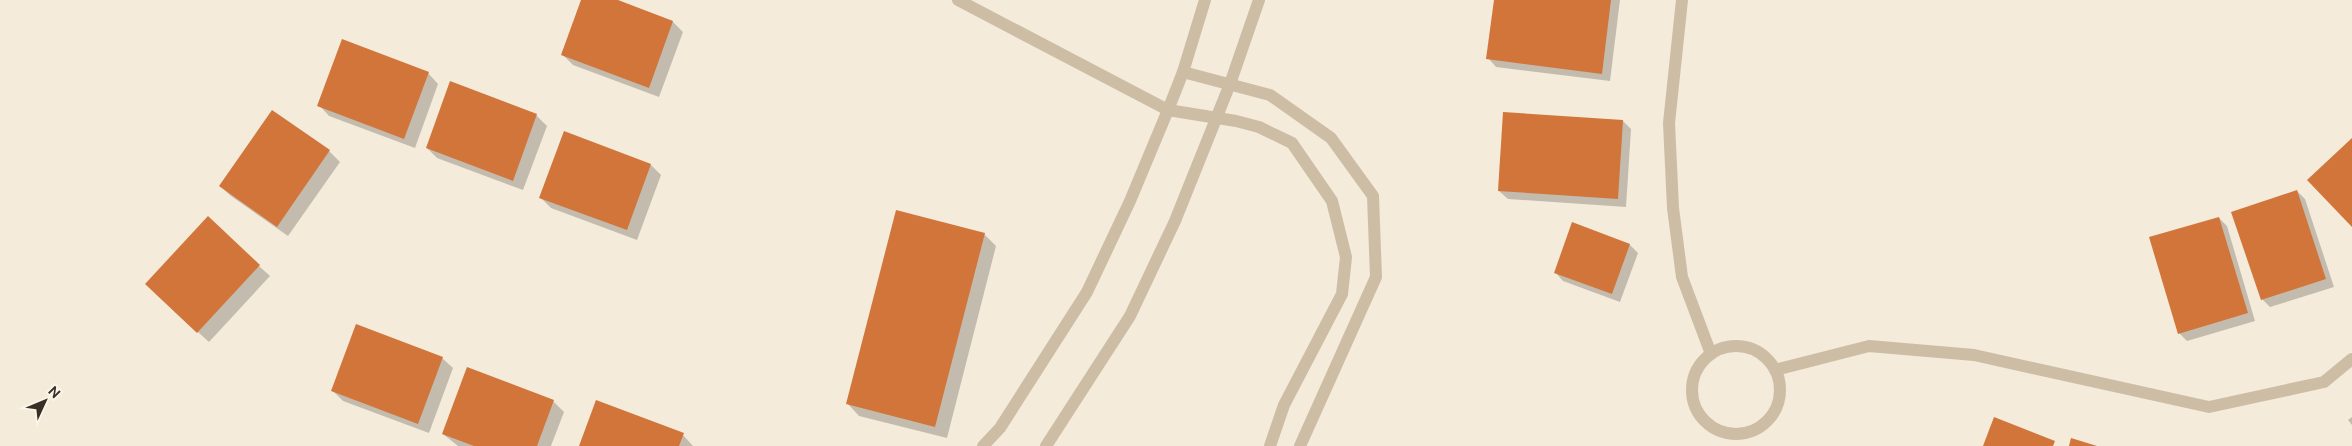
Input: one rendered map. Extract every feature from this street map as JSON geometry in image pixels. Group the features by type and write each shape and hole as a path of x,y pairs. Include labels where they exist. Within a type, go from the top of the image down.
{"street":[{"path":"958,0 1168,110 1259,127 1292,143 1332,201 1346,257 1342,294 1284,405 1270,446"},
{"path":"983,446 1000,428 1087,292 1130,201 1168,110 1183,72 1205,0"},
{"path":"1046,446 1130,316 1174,221 1230,84 1260,0"},
{"path":"1682,0 1669,123 1673,208 1682,277 1711,354"},
{"path":"1183,72 1270,95 1331,138 1372,196 1376,277 1300,446"},
{"path":"1738,346 1754,350 1766,358 1775,370 1780,385 1779,400 1774,414 1764,425 1751,433 1737,435 1722,433 1710,426 1700,416 1694,404 1691,389 1700,363 1711,354 1724,348 1738,346"},
{"path":"1775,370 1869,346 1974,354 2209,407 2324,382 2352,359"},
{"path":"1719,446 1722,433"}],"building":[{"path":"581,0 618,0 673,21 649,88 561,55"},
{"path":"1494,0 1611,0 1602,74 1486,59"},
{"path":"342,39 429,72 404,139 317,106"},
{"path":"450,81 537,114 513,181 426,148"},
{"path":"272,110 330,150 277,227 219,186"},
{"path":"1503,112 1623,120 1618,199 1498,191"},
{"path":"564,131 651,164 627,230 539,198"},
{"path":"2352,138 2352,227 2307,180"},
{"path":"2297,190 2326,279 2261,300 2231,212"},
{"path":"896,210 985,233 935,427 846,404"},
{"path":"208,216 260,265 197,333 145,284"},
{"path":"2219,217 2248,313 2178,334 2149,237"},
{"path":"1572,222 1630,244 1612,294 1554,273"},
{"path":"356,324 443,357 418,424 331,391"},
{"path":"467,367 554,400 537,446 474,446 442,434"},
{"path":"596,400 684,433 679,446 579,446"},
{"path":"1994,417 2055,441 2053,446 1983,446"},
{"path":"2071,438 2097,446 2069,446"}]}
